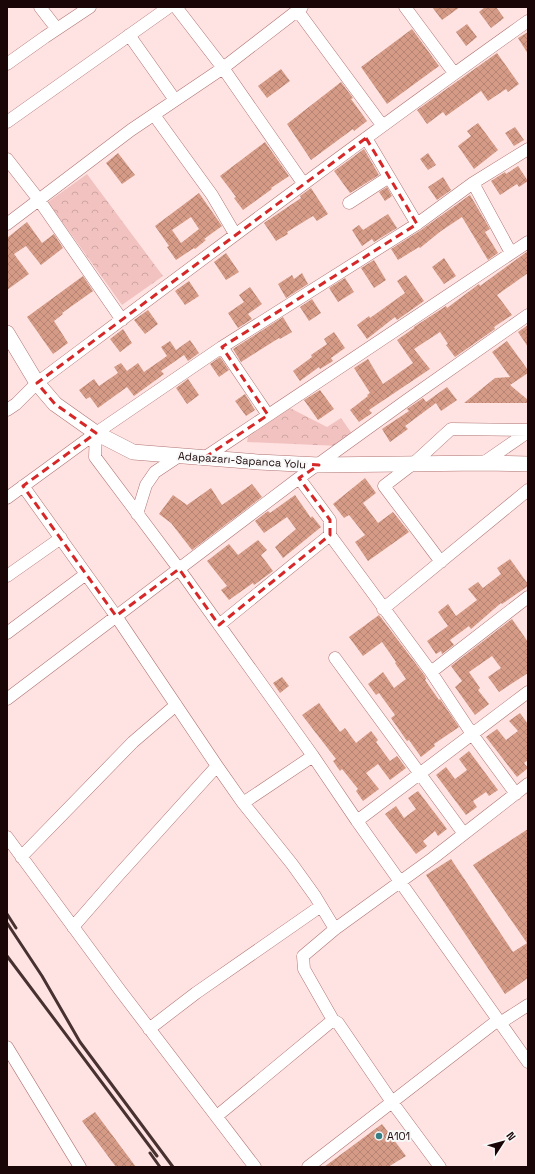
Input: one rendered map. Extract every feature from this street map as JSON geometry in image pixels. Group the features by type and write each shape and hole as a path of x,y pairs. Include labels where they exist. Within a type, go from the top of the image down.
{"main road":[{"name":"Adapazarı-Sapanca Yolu","path":"7,333 37,383 55,404 96,433 133,452 258,462 319,465 414,463 528,464"}],"street":[{"path":"40,7 57,29"},
{"path":"7,64 90,7"},
{"path":"7,122 169,7"},
{"path":"176,7 223,68 303,184"},
{"path":"405,7 454,73"},
{"path":"7,224 131,130 223,68 299,9 382,125"},
{"path":"7,410 16,404 37,383 235,234 382,125 528,21"},
{"path":"129,35 175,100"},
{"path":"154,115 212,195 235,234"},
{"path":"366,138 390,176 417,224"},
{"path":"7,498 96,433 222,347 417,224 474,183 528,149"},
{"path":"7,159 39,200 122,320"},
{"path":"349,203 390,176"},
{"path":"474,183 511,253"},
{"path":"204,458 528,242"},
{"path":"7,699 300,478 407,400 528,315"},
{"path":"222,347 268,415"},
{"path":"441,562 384,486 414,463 451,429 528,431"},
{"path":"483,463 528,431"},
{"path":"96,433 95,457 179,569 313,756 357,821 528,1062"},
{"path":"137,514 146,485 155,472 179,456"},
{"path":"300,478 330,520 330,535 431,672 472,734 516,794"},
{"path":"23,486 116,616 217,766 292,864 321,906 335,930"},
{"path":"384,609 528,490"},
{"path":"219,625 330,535"},
{"path":"7,576 61,538"},
{"path":"7,633 86,574"},
{"path":"431,672 528,597"},
{"path":"335,658 464,834"},
{"path":"357,821 420,775 472,734 526,698"},
{"path":"22,856 133,742 176,704"},
{"path":"244,803 313,756"},
{"path":"73,927 217,766"},
{"path":"440,1167 392,1102 338,1023 333,1020 304,969 303,956 335,930 464,834 528,784"},
{"path":"7,837 73,927 255,1167"},
{"path":"149,1028 196,993 321,906"},
{"path":"308,1167 499,1022 528,1004"},
{"path":"217,1116 333,1020"},
{"path":"8,1050 80,1167"}],"highlighted area":[{"path":"366,138 417,224 222,347 268,415 204,458 319,465 299,478 330,520 330,535 219,625 179,569 116,616 23,486 96,433 55,404 37,383"}],"green space":[{"path":"87,174 163,276 122,305 48,202"},
{"path":"290,408 327,427 341,418 353,435 339,446 247,442 248,437"}],"building":[{"path":"432,7 460,7 442,20"},
{"path":"485,7 496,7 504,18 491,28 479,12"},
{"path":"467,24 477,37 466,46 456,32"},
{"path":"412,29 439,66 387,104 361,67"},
{"path":"528,32 528,54 518,38"},
{"path":"497,53 519,84 508,92 506,89 488,101 481,91 446,116 443,112 427,124 417,110"},
{"path":"281,69 290,81 267,98 258,86"},
{"path":"341,82 367,121 354,131 353,129 311,160 287,124"},
{"path":"478,123 498,150 474,169 458,146 471,136 467,131"},
{"path":"515,127 524,140 514,146 505,133"},
{"path":"265,142 289,176 243,210 234,198 236,197 220,176"},
{"path":"364,149 379,175 350,193 334,171"},
{"path":"118,153 135,175 122,184 106,163"},
{"path":"428,153 436,165 428,170 420,159"},
{"path":"518,166 528,181 519,187 517,184 500,195 491,181"},
{"path":"443,177 451,190 437,200 428,187"},
{"path":"387,187 392,196 385,201 379,192"},
{"path":"311,188 328,214 317,221 313,216 287,232 288,234 276,241 264,223 301,198 300,196"},
{"path":"199,193 222,226 204,239 206,240 195,249 194,248 176,260 167,247 169,246 155,226","holes":["191,217 199,229 181,243 172,230"]},
{"path":"470,195 490,229 485,232 498,253 488,260 462,217 441,231 420,248 419,247 398,260 391,249 421,230"},
{"path":"388,214 397,228 374,242 372,239 362,246 352,230 359,225 363,230"},
{"path":"27,222 42,243 54,234 63,248 41,265 26,246 14,254 29,274 7,290 7,238"},
{"path":"528,251 528,273 497,295 512,315 455,357 446,345 448,344 440,332 414,349 430,369 369,410 372,413 359,422 350,410 370,393 354,368 368,359 383,384 413,363 397,340 446,306 447,308 479,284 480,286"},
{"path":"226,253 239,272 226,280 214,262"},
{"path":"444,258 456,276 444,284 432,267"},
{"path":"374,260 386,280 374,288 361,268"},
{"path":"302,273 308,284 286,298 278,284 292,275 294,279"},
{"path":"406,275 424,301 397,320 395,317 367,339 357,325 369,316 370,318 405,293 397,281"},
{"path":"83,276 93,291 62,313 63,314 54,321 68,343 53,354 27,317"},
{"path":"345,278 354,292 338,302 329,288"},
{"path":"189,281 199,296 185,305 175,291"},
{"path":"250,287 262,304 248,314 252,319 238,328 228,313 244,302 239,295"},
{"path":"312,299 321,313 309,321 300,307"},
{"path":"148,310 158,324 145,334 134,320"},
{"path":"283,317 292,332 280,339 279,338 241,362 233,349"},
{"path":"528,325 528,347 518,332"},
{"path":"123,329 132,343 120,352 110,339"},
{"path":"334,332 345,348 331,358 333,361 320,369 319,367 300,381 293,371 312,357 311,355 327,344 324,339"},
{"path":"190,340 199,353 188,361 184,355 161,371 164,374 134,396 127,387 98,408 90,397 86,399 79,390 94,379 99,386 118,373 114,367 121,363 127,371 138,363 144,372 167,356 161,347 170,341 176,350"},
{"path":"507,341 528,370 528,373 510,385 528,400 528,403 464,403 495,378 510,377 492,352"},
{"path":"220,357 229,370 219,377 210,364"},
{"path":"188,379 199,395 187,404 176,388"},
{"path":"447,387 457,400 441,411 436,403 405,426 408,429 390,442 382,429 409,411 407,409 423,398 426,402"},
{"path":"320,390 334,409 318,420 304,400"},
{"path":"245,394 255,410 246,416 235,401"},
{"path":"365,478 376,493 363,503 378,523 393,512 409,532 368,561 355,542 365,535 349,515 344,518 333,504"},
{"path":"252,484 262,497 192,550 171,523 159,514 173,495 187,505 211,488 222,505"},
{"path":"295,495 311,518 312,516 321,527 283,558 275,547 296,529 287,517 264,533 255,521 268,511 270,513"},
{"path":"258,540 267,550 261,555 273,571 254,585 253,583 229,600 221,590 227,586 207,561 229,544 238,555"},
{"path":"510,559 528,586 502,604 501,603 471,629 469,626 450,640 454,645 442,654 441,651 436,654 427,641 448,626 438,612 448,604 456,616 477,600 468,589 478,582 483,588 501,574 497,568"},
{"path":"379,615 425,676 425,680 459,727 434,744 435,746 421,757 409,740 407,741 391,718 395,715 379,693 376,695 368,684 383,672 394,688 406,679 395,663 396,662 382,642 363,656 349,637"},
{"path":"512,619 528,642 528,673 499,692 488,677 501,668 492,656 469,672 480,688 478,690 489,704 475,715 455,687 462,681 451,666"},
{"path":"282,677 289,686 280,693 273,683"},
{"path":"319,703 340,732 345,728 356,743 371,731 378,740 376,742 390,761 397,756 406,768 390,780 378,764 366,773 379,789 363,801 356,791 358,789 342,769 340,771 333,761 336,759 302,715"},
{"path":"520,713 528,724 528,760 524,763 528,768 517,777 486,737 497,729 506,740 518,731 509,721"},
{"path":"469,751 498,790 489,796 486,792 473,801 477,807 466,815 436,775 446,767 455,779 467,770 459,759"},
{"path":"418,791 447,829 438,836 435,831 423,841 427,846 416,854 385,814 396,806 404,818 416,809 408,798"},
{"path":"528,829 528,978 505,994 426,875 451,859 513,952 527,943 473,865"},
{"path":"95,1112 136,1167 116,1167 82,1121"},
{"path":"382,1124 406,1156 388,1167 324,1167"}],"railway":[{"path":"7,914 16,928"},
{"path":"7,923 42,976 80,1042 173,1167"},
{"path":"7,956 157,1156"},
{"path":"150,1153 160,1167"}],"place":[{"name":"A101","path":"379,1136"}]}
